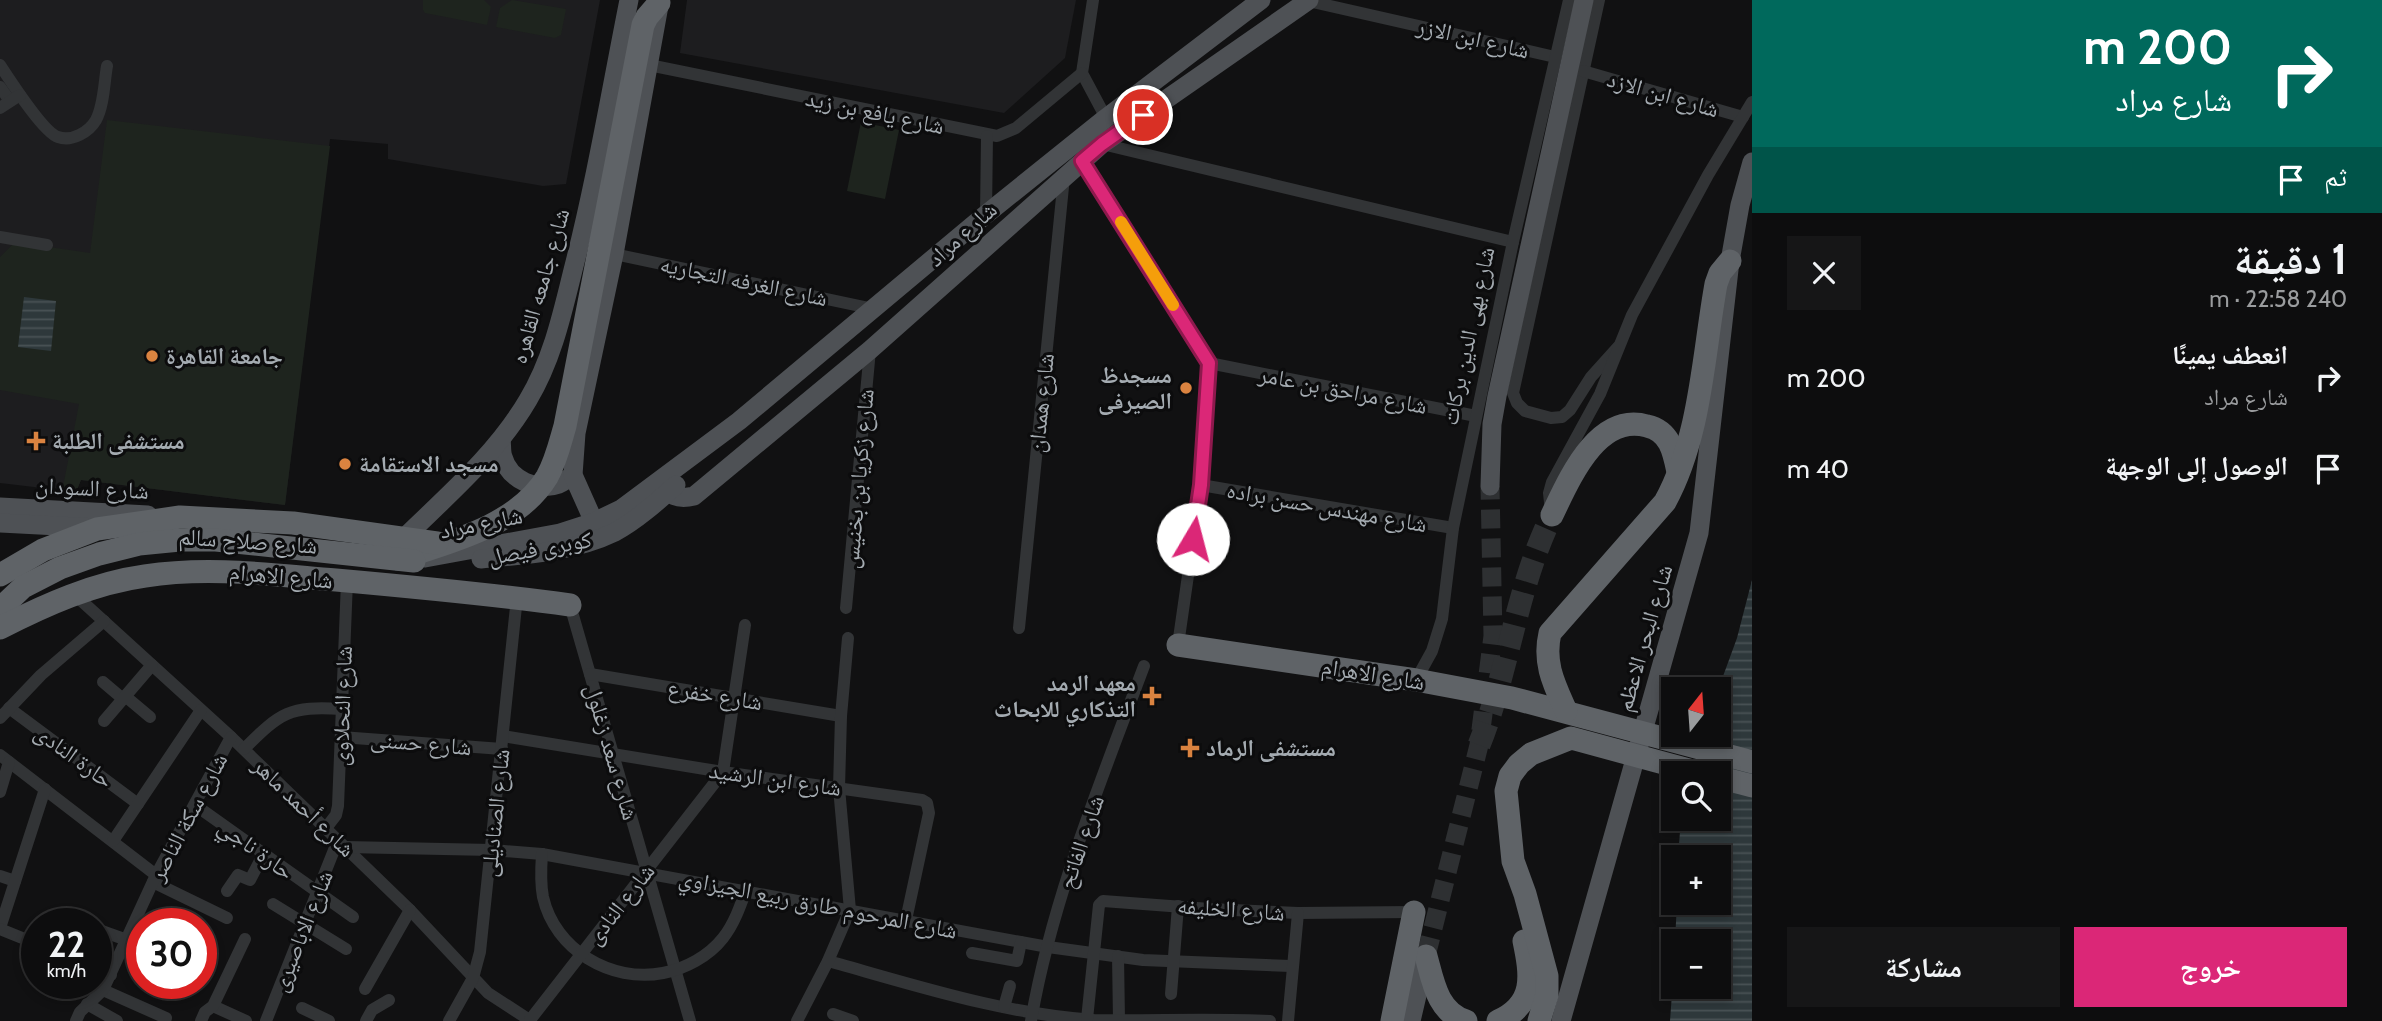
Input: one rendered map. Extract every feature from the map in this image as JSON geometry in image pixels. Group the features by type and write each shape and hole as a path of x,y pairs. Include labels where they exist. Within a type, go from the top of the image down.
{"highway":[{"path":"401,549 464,537 501,519 519,508 537,491 553,465 565,426 643,25 659,2"},
{"path":"1566,711 1547,665 1550,633 1665,502 1678,472 1695,415 1716,284 1720,273 1730,261"},
{"path":"1552,515 1585,456 1600,438 1619,426 1636,422 1665,435 1674,451 1678,472"},
{"path":"0,575 43,550 97,529 139,523 180,528"},
{"path":"108,547 139,523"},
{"name":"كوبرى فيصل","path":"0,609 23,587 60,568 139,544 180,528 216,540 401,549 428,561"},
{"name":"شارع صلاح سالم","path":"0,597 48,569 108,547 170,535 234,535 428,561"},
{"path":"401,549 475,549"},
{"name":"شارع الاهرام","path":"0,628 34,610 74,594 143,576 211,570 517,597 570,605"},
{"name":"شارع الاهرام","path":"1178,645 1416,680 1512,698 1752,762"},
{"path":"1498,1021 1509,1016 1521,1004 1529,989 1530,971 1517,902 1506,791 1510,776 1531,754 1571,738 1661,762"},
{"path":"1731,781 1752,786"},
{"path":"1513,861 1525,894 1547,976 1547,995 1539,1021"},
{"path":"1392,1021 1414,912"},
{"path":"1426,956 1437,994 1446,1009 1466,1021"}],"main road":[{"name":"شارع جامعه القاهره","path":"401,549 501,440 528,401 547,363 587,216 629,0"},
{"name":"شارع مراد","path":"428,561 560,533 594,522 621,509 739,421 986,214 1261,0"},
{"name":"شارع مراد","path":"660,482 665,491 674,497 694,496 870,350 1102,144 1308,0"},
{"name":"شارع بهى الدين بركات","path":"1490,486 1492,424 1551,115 1584,0"},
{"path":"594,522 573,475 576,433 614,254 659,2"},
{"name":"شارع البحر الاعظم","path":"1561,1021 1699,533 1730,261 1740,205 1752,162"},
{"name":"كوبرى فيصل","path":"428,561 523,555 591,542 616,531 639,516 915,288 942,270 972,259"},
{"path":"501,440 503,457 511,472 525,483 542,487 559,484 573,475"},
{"path":"1,512 123,528 180,528"},
{"path":"0,597 23,587"},
{"path":"1411,1021 1426,956"}],"street":[{"path":"1093,0 1082,73 1106,118"},
{"name":"شارع ابن الازر","path":"1308,0 1555,57"},
{"name":"شارع بهى الدين بركات","path":"1416,680 1432,651 1442,619 1453,528 1513,242 1551,115 1555,57 1569,0"},
{"path":"1599,0 1513,393 1517,403 1531,413 1551,418 1562,417 1570,411 1591,377 1618,347"},
{"path":"0,65 10,101"},
{"name":"شارع يافع بن زيد","path":"649,65 987,136"},
{"path":"0,87 10,101 59,138 79,135 89,129 96,120 107,66"},
{"name":"شارع ابن الازد","path":"1583,71 1743,117"},
{"path":"986,214 987,136 997,136 1016,128 1082,73"},
{"path":"1552,515 1549,493 1552,482 1600,394 1632,315 1752,102"},
{"path":"1102,144 1513,242"},
{"path":"1082,161 1209,363 1201,485 1178,645"},
{"name":"شارع همدان","path":"1019,628 1064,177"},
{"path":"0,237 47,245"},
{"name":"شارع الغرفه التجاريه","path":"614,254 874,309"},
{"name":"شارع زكريا بن بخنيس","path":"846,608 870,350"},
{"name":"شارع مراحق بن عامر","path":"1209,363 1476,416"},
{"name":"شارع مهندس حسن براده","path":"1201,485 1453,528"},
{"name":"شارع النحلاوى","path":"326,828 336,815 338,806 347,581"},
{"name":"شارع أحمد ماهر","path":"74,594 232,737 410,910 488,993 531,1021"},
{"name":"شارع الصناديلى","path":"449,1021 473,978 480,952 517,597"},
{"name":"شارع سعد زغلول","path":"570,605 690,1021"},
{"path":"5,713 41,675 104,621"},
{"name":"شارع النادى","path":"531,1021 723,772 745,625"},
{"path":"797,1021 828,961 850,910 839,788 841,716 848,638"},
{"path":"104,721 152,665"},
{"name":"شارع الفاتح","path":"1032,1017 1048,947 1074,858 1144,666"},
{"name":"شارع خفرع","path":"590,674 841,716"},
{"path":"103,682 150,718"},
{"path":"244,749 264,730 295,710 311,707 342,709"},
{"path":"113,841 201,710"},
{"name":"حارة النادى","path":"5,713 138,804"},
{"name":"شارع سكة الناصر","path":"142,908 232,737"},
{"name":"شارع حسنى","path":"341,737 502,743"},
{"name":"شارع ابن الرشيد","path":"502,743 612,754 922,800 927,803 929,813 906,920"},
{"path":"0,792 5,758 113,841 155,879 228,918"},
{"path":"21,934 1,922 45,789"},
{"name":"حارة ناجي","path":"195,805 353,917"},
{"name":"شارع المرحوم طارق ربيع الجيزاوي","path":"341,844 542,854 647,871 1048,947 1173,962 1292,966"},
{"name":"شارع الاباصيرى","path":"266,1021 317,893 341,844"},
{"path":"542,854 540,876 544,898 552,919 564,938 581,954 602,967 626,974 651,975 675,970 701,958 722,940 737,916 746,890"},
{"path":"227,891 238,875 250,880 263,855"},
{"path":"0,876 15,881"},
{"name":"شارع الخليفه","path":"1094,953 1099,905 1103,901 1298,913 1414,912"},
{"path":"273,905 346,949"},
{"path":"1171,994 1178,906"},
{"path":"365,989 410,910"},
{"path":"1287,1021 1298,913"},
{"path":"201,1021 205,1012 213,1006 244,939"},
{"name":"شارع سكة الناصر","path":"112,973 126,942"},
{"path":"972,953 1017,961 1021,942"},
{"path":"1087,1019 1094,953"},
{"path":"1118,956 1119,1020"},
{"path":"828,961 1004,1007 1032,1017 1270,1021"},
{"path":"1004,1007 1010,986"},
{"path":"112,994 166,1018"},
{"path":"76,1021 93,999"},
{"path":"366,1021 372,1010 389,1000"},
{"path":"87,1004 117,1021"},
{"path":"213,1006 246,1021"},
{"path":"302,1007 329,1021"},
{"path":"833,1014 853,1021"}],"shaded area":[{"name":"جامعة القاهرة","path":"0,0 600,0 566,184 543,186 388,159 388,144 330,139 285,505 81,480 76,492 0,483"},
{"path":"423,0 484,0 491,7 487,25 425,13"},
{"path":"512,0 566,9 561,35 555,38 496,27 500,8"},
{"path":"687,0 1076,0 1065,58 1004,113 680,53"},
{"path":"107,120 330,146 285,505 81,480 76,492 62,492 79,404 0,390 0,257 15,242 90,253"},
{"path":"861,122 899,130 885,199 847,191"},
{"path":"24,297 56,301 51,351 18,347"},
{"path":"1752,580 1752,1021 1670,1021 1672,999 1731,999 1731,929 1676,929 1676,915 1731,915 1731,845 1679,845 1680,831 1731,831 1731,761 1697,761 1701,747 1731,747 1731,677 1723,677 1737,638"}],"tunnel":[{"path":"1426,956 1479,745 1493,636 1490,486"},
{"path":"1479,745 1498,688 1530,571 1552,515"}],"slow traffic":[{"path":"1121,222 1173,305"}],"place":[{"name":"جامعة القاهرة","path":"152,356"},
{"name":"مسجدظ الصيرفى","path":"1186,388"},
{"name":"مستشفى الطلبة","path":"36,441"},
{"name":"مسجد الاستقامة","path":"345,464"},
{"name":"معهد الرمد التذكاري للابحاث","path":"1152,696"},
{"name":"مستشفى الرماد","path":"1190,748"}],"route":[{"path":"1143,115 1082,161 1209,363 1201,485 1193,539"}]}
